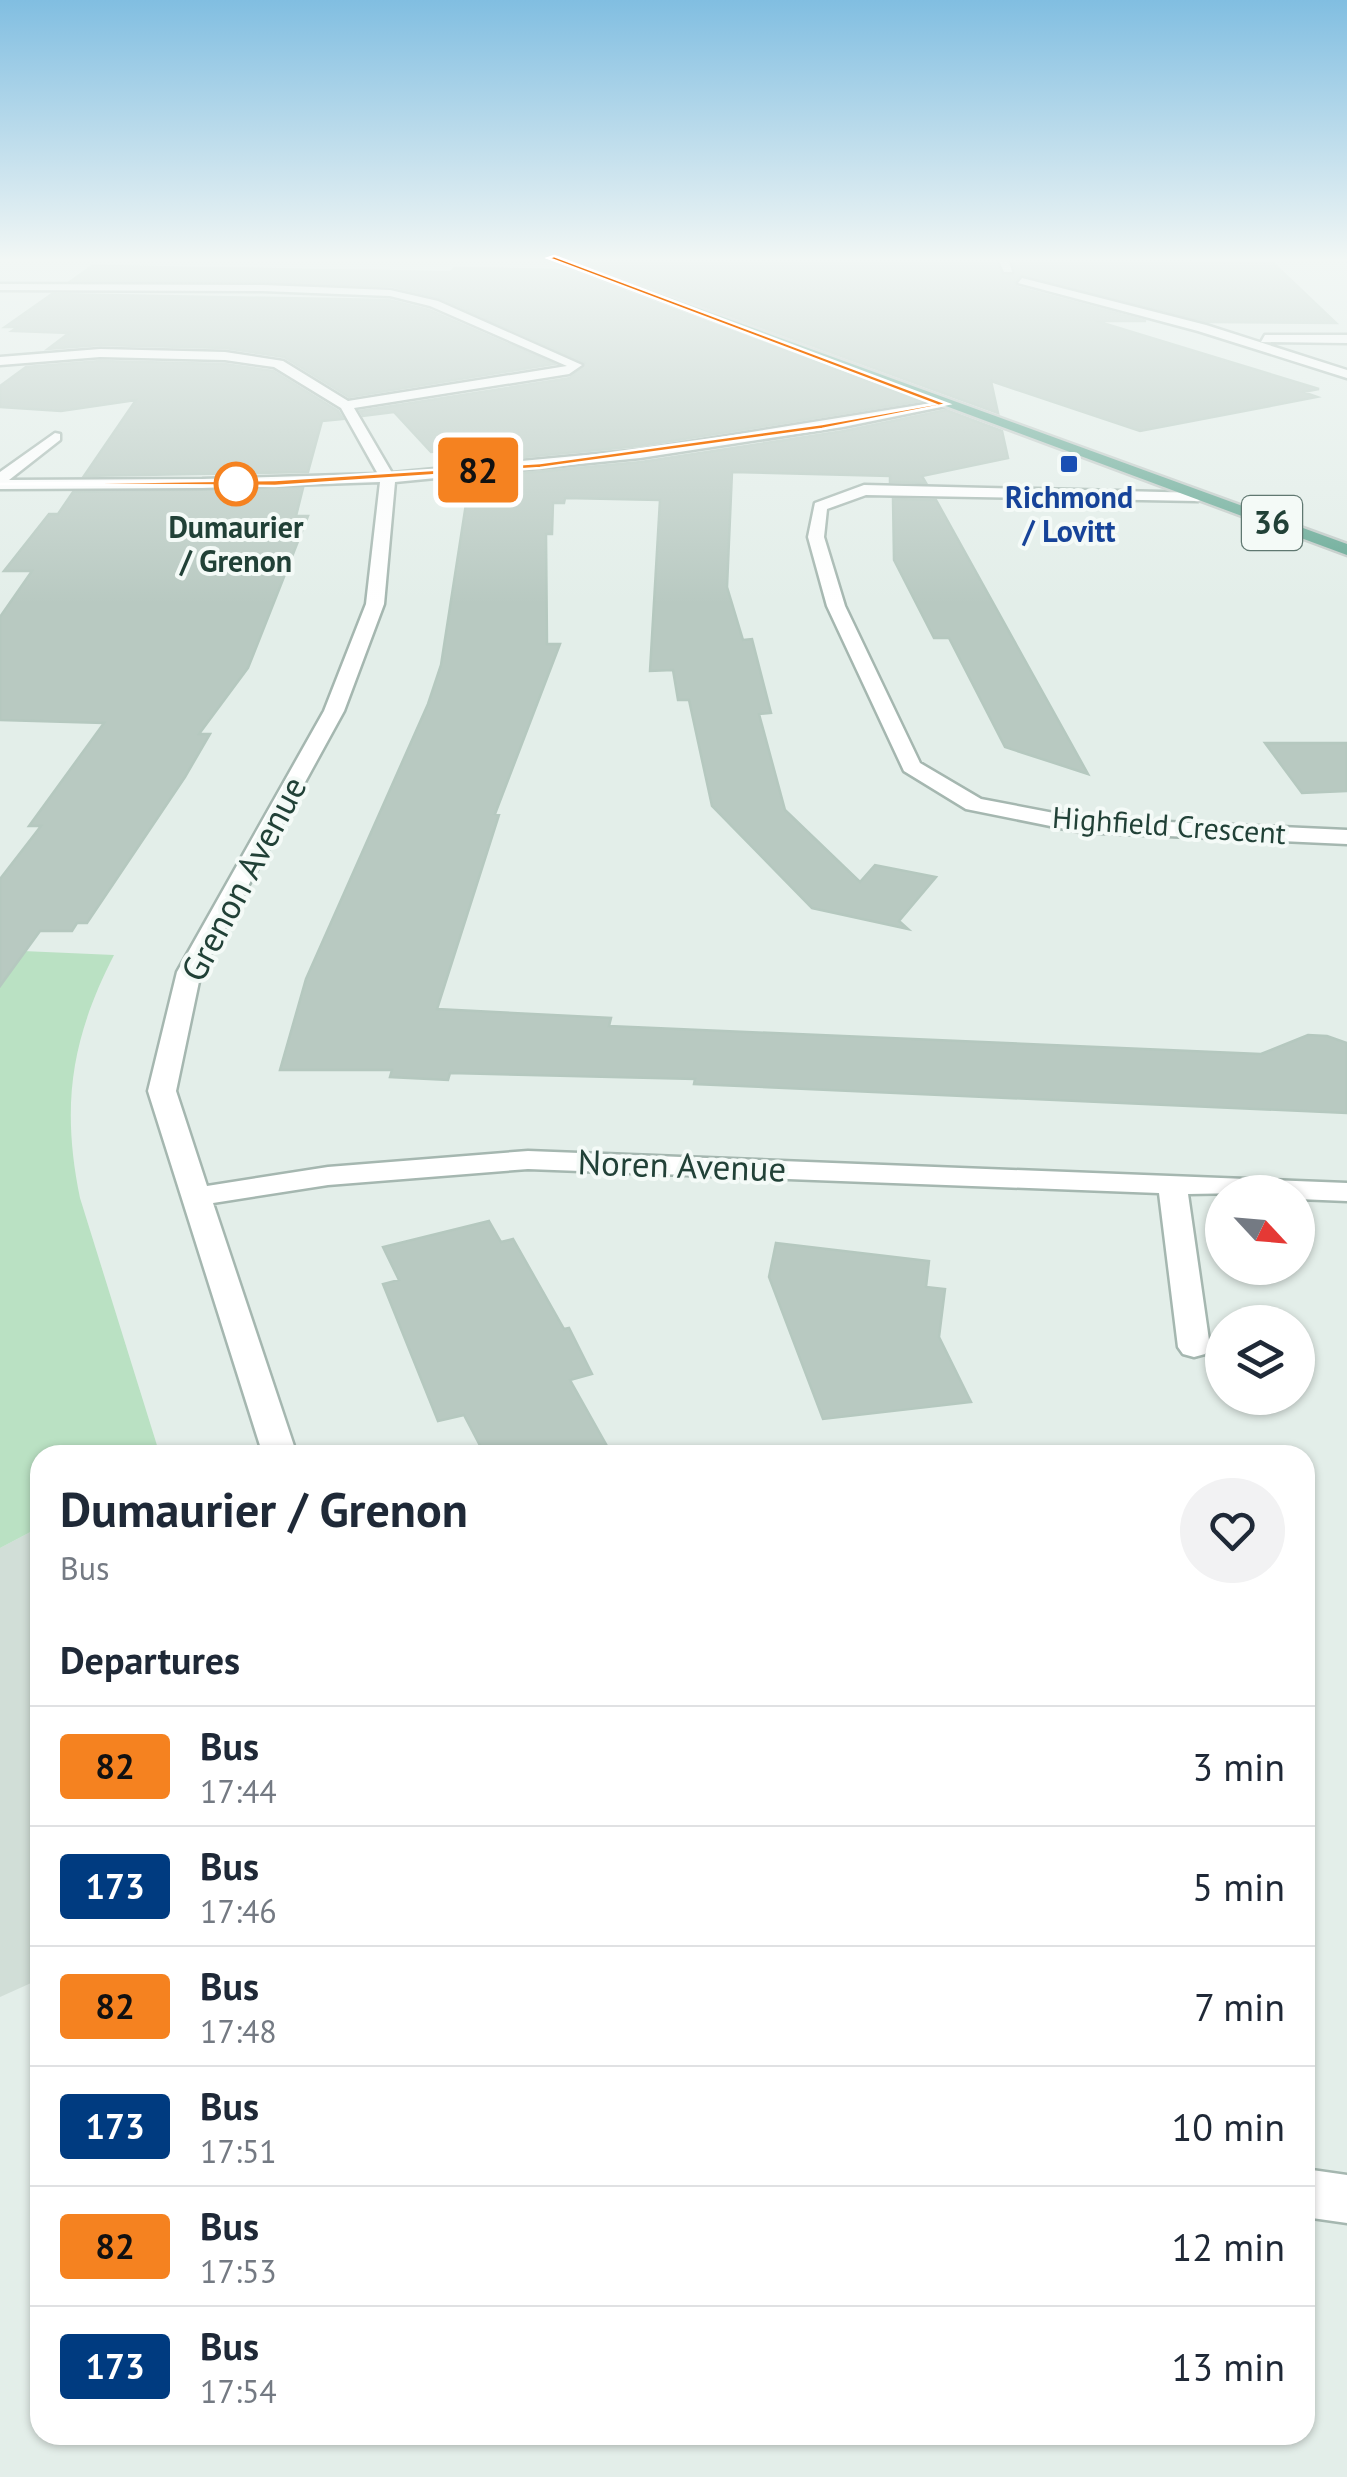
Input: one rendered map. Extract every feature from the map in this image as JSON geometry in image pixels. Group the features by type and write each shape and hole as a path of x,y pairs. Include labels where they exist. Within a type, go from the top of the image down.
{"main road":[{"name":"36","path":"862,374 1347,550"}],"street":[{"path":"294,374 346,405 388,478"},
{"path":"346,405 546,374"},
{"path":"0,482 147,485 388,478 540,466 822,427 944,404"},
{"path":"0,482 55,437"},
{"name":"Grenon Avenue","path":"277,1445 162,1091 189,972 334,711 376,604 388,478"},
{"name":"Highfield Crescent","path":"1198,496 864,490 820,506 816,537 836,606 911,767 974,804 1080,825 1347,837"},
{"name":"Noren Avenue","path":"194,1197 328,1176 528,1160 1347,1192"},
{"path":"1172,1185 1194,1347"},
{"path":"1315,2194 1347,2199"}],"shaded area":[{"path":"30,1532 30,1984 0,1997 0,1548"}],"green space":[{"path":"0,950 114,955 79,1044 71,1133 80,1198 157,1445 30,1445 30,1532 0,1548"}],"building":[{"path":"17,374 277,374 338,411 343,419 322,421 308,472 84,476 136,400 61,411 0,407 0,386"},
{"path":"311,374 494,374 349,397"},
{"path":"574,374 847,374 921,401 640,446 472,462 475,448 431,452 394,412 363,416 360,411 570,378"},
{"path":"889,374 1268,374 1319,389 1303,392 1317,397 1140,431 991,381 998,413"},
{"path":"946,410 1002,431 1008,458 922,476 926,483 890,482 890,476 732,472 727,587 743,640 752,639 771,713 759,714 785,810 860,882 875,865 936,877 899,921 908,929 812,908 712,806 689,700 678,700 673,670 650,671 660,500 565,498 564,503 553,503 552,534 546,534 547,644 560,644 495,814 499,815 437,1009 611,1018 609,1026 1261,1054 1308,1035 1327,1036 1347,1043 1347,1113 694,1084 695,1079 450,1073 448,1080 390,1077 392,1070 280,1070 306,979 428,704 441,665 470,478 641,462 844,431"},
{"path":"303,488 296,516 308,516 248,668 199,734 210,734 185,777 87,923 77,923 72,931 40,931 0,986 0,879 41,826 29,826 104,723 0,720 0,617 32,571 4,571 49,514 58,514 73,492"},
{"path":"893,499 936,500 1088,774 1005,747 949,638 934,638 894,560"},
{"path":"1265,743 1347,743 1347,791 1302,793"},
{"path":"489,1221 501,1242 513,1239 564,1329 569,1328 592,1374 570,1380 606,1445 480,1445 464,1415 438,1421 383,1284 399,1280 383,1247"},
{"path":"776,1243 929,1261 926,1287 945,1289 939,1337 971,1402 823,1419 769,1277"}],"bus line":[{"name":"82","path":"0,484 275,483 540,466 822,427 944,404 861,374"}],"place":[{"name":"Richmond / Lovitt","path":"1069,464"},
{"name":"Dumaurier / Grenon","path":"236,484"}]}
